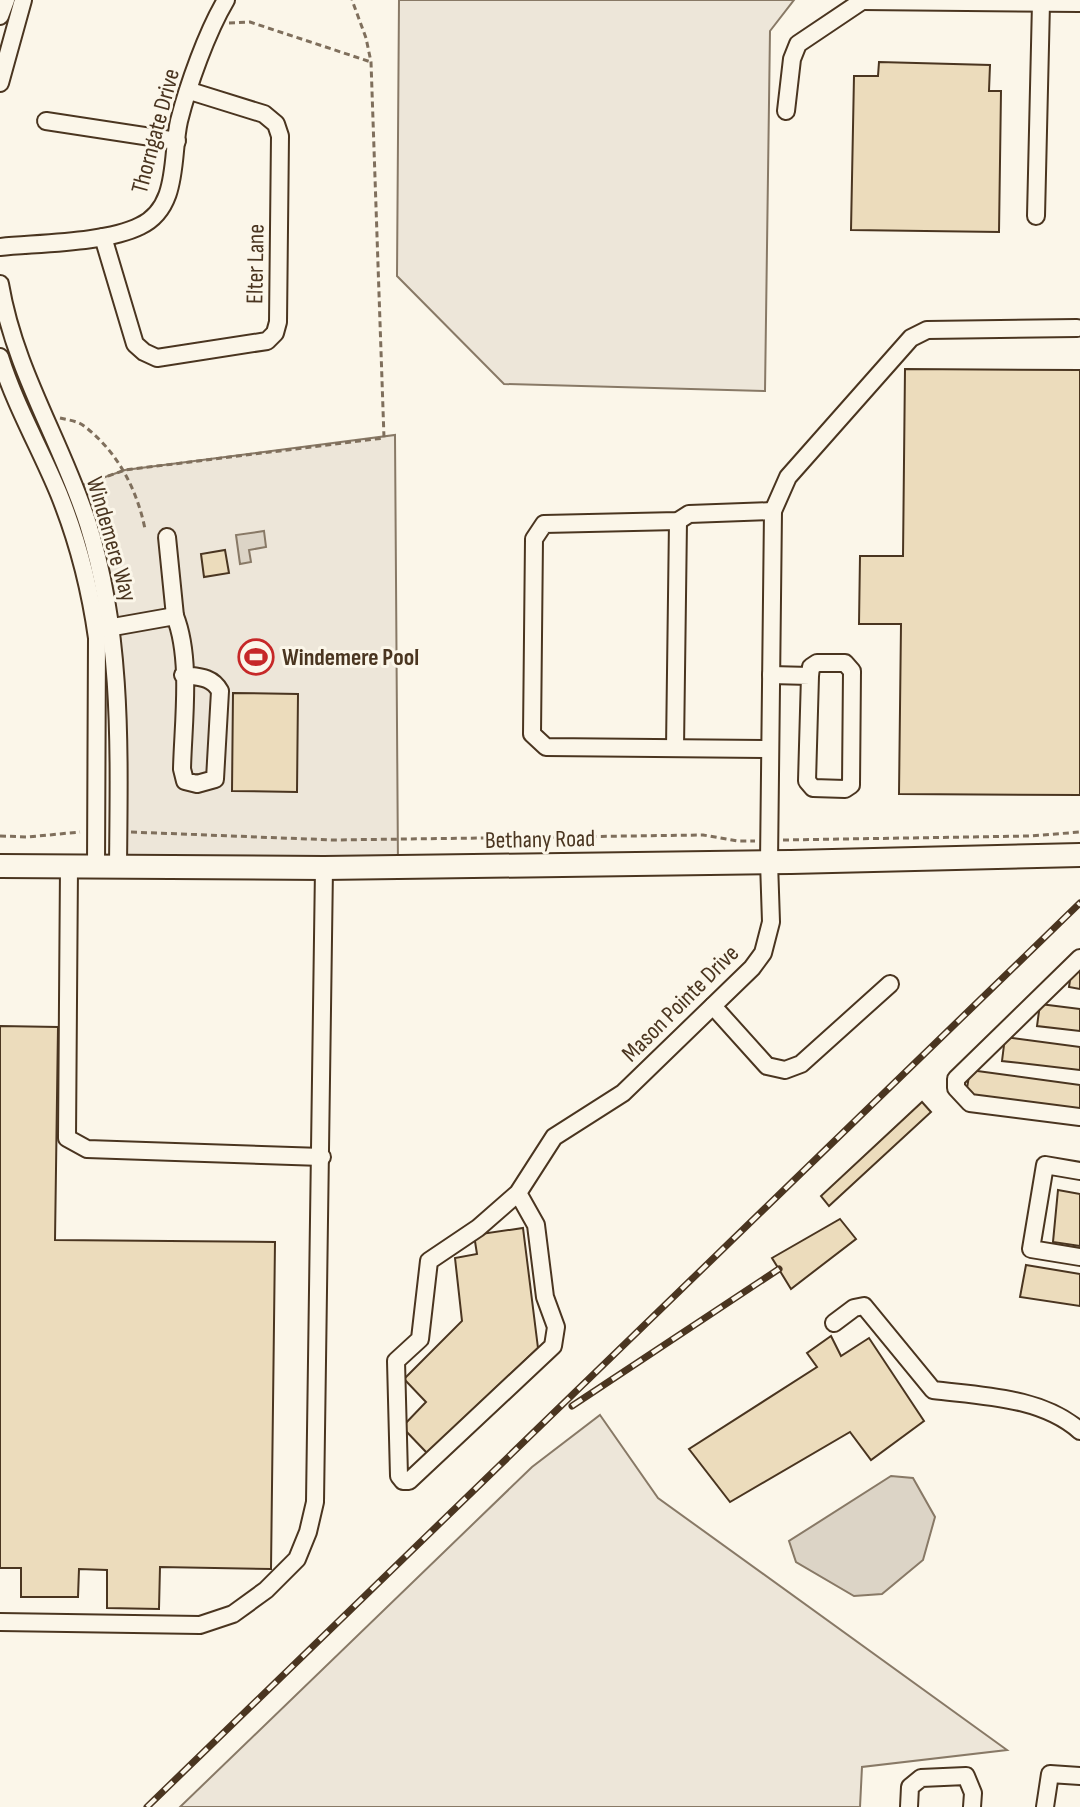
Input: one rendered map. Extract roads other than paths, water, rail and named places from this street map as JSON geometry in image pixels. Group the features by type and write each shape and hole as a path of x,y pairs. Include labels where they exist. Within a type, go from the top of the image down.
{"main road":[{"name":"Bethany Road","path":"0,866 324,868 769,851 1080,855"}],"street":[{"path":"0,16 6,0"},
{"path":"0,83 23,0"},
{"name":"Thorngate Drive","path":"0,247 103,237 142,226 165,204 174,172 179,122 212,24 226,0"},
{"path":"786,111 792,59 798,44 862,0 1080,3"},
{"path":"1036,216 1041,3"},
{"name":"Elter Lane","path":"103,237 135,344 144,352 157,358 267,341 275,333 278,322 280,136 276,124 264,114 190,91"},
{"path":"46,121 177,141"},
{"name":"Windemere Way","path":"0,284 14,345 74,488 99,564 119,741 107,868"},
{"path":"770,749 546,747 532,734 534,539 544,524 678,521 689,514 773,511 788,477 911,338 927,330 1077,328"},
{"name":"Windemere Way","path":"0,357 17,405 59,492 104,629"},
{"name":"Mason Pointe Drive","path":"518,1193 554,1137 623,1093 752,968 763,953 771,922 773,511"},
{"path":"675,748 678,521"},
{"path":"167,537 175,616 181,631 182,769 185,781 197,784 215,779 220,691 215,682 207,678 183,675"},
{"path":"104,629 175,616"},
{"path":"817,663 845,663 852,671 851,785 845,789 813,788 807,781 810,676 811,667 817,663"},
{"path":"771,675 810,676"},
{"path":"69,867 67,1138 87,1149 322,1157"},
{"path":"0,1622 200,1625 233,1614 266,1590 297,1559 315,1502 324,868"},
{"path":"1080,958 956,1079 956,1088 970,1103 1080,1117"},
{"path":"713,1006 767,1066 785,1070 801,1064 890,984"},
{"path":"1080,1171 1045,1165 1031,1249 1080,1257"},
{"path":"518,1193 536,1225 545,1297 556,1327 553,1346 409,1481 403,1481 399,1476 396,1361 420,1339 429,1261 478,1228 518,1193"},
{"path":"834,1323 854,1308 864,1306 933,1390 1016,1401 1066,1418 1080,1431"},
{"path":"1045,1807 1050,1774 1080,1776"},
{"path":"909,1807 910,1787 921,1778 966,1776 973,1793 972,1807"}],"railway":[{"path":"147,1807 1080,903"},
{"path":"572,1406 779,1269"}],"place":[{"name":"Windemere Pool","path":"256,657"}]}
